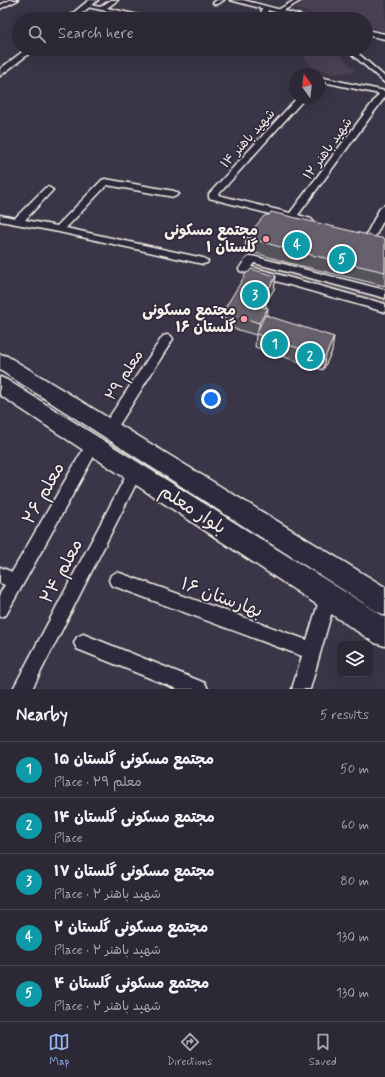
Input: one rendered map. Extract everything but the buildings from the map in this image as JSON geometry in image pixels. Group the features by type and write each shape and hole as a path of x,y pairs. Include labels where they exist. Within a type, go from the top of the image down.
{"main road":[{"name":"بلوار معلم","path":"0,361 101,437 135,472 385,633"},
{"name":"بلوار معلم","path":"0,384 211,493 385,602"},
{"path":"198,512 211,493"}],"street":[{"path":"2,5 15,0"},
{"path":"79,12 94,0"},
{"path":"102,9 115,0"},
{"path":"234,0 283,12"},
{"path":"279,11 299,0"},
{"path":"86,6 117,12"},
{"path":"265,8 265,12"},
{"path":"373,34 385,37"},
{"path":"1,72 23,56"},
{"path":"356,56 375,74 385,81"},
{"path":"375,74 385,70"},
{"path":"325,80 384,94"},
{"name":"شهید باهنر ۱۲","path":"292,217 384,94"},
{"name":"شهید باهنر ۱۴","path":"292,217 212,196 296,104"},
{"path":"59,229 105,182 174,194"},
{"path":"18,221 48,190"},
{"path":"370,239 385,208"},
{"path":"279,220 316,226 292,217"},
{"path":"0,218 59,229 203,261"},
{"path":"385,294 252,259 244,270 385,308"},
{"name":"معلم ۲۹","path":"101,437 167,339"},
{"name":"معلم ۲۶","path":"0,610 101,437"},
{"name":"معلم ۲۴","path":"22,689 135,472"},
{"path":"0,575 16,581"},
{"name":"بهارستان ۱۶","path":"117,580 312,651"},
{"path":"301,689 328,597"},
{"path":"84,643 199,689"}],"shaded area":[{"path":"308,0 385,0 385,32 373,29 373,12 308,12 293,8"},
{"path":"303,56 341,56 356,71 335,74 325,71 325,68 312,67"},
{"path":"253,260 385,295 385,307 246,269"}],"place":[{"name":"مجتمع مسکونی گلستان ۱","path":"266,239"},
{"name":"مجتمع مسکونی گلستان ۲","path":"297,245"},
{"name":"مجتمع مسکونی گلستان ۴","path":"342,259"},
{"name":"مجتمع مسکونی گلستان ۱۷","path":"255,295"},
{"name":"مجتمع مسکونی گلستان ۱۶","path":"244,319"},
{"name":"مجتمع مسکونی گلستان ۱۵","path":"275,344"},
{"name":"مجتمع مسکونی گلستان ۱۴","path":"310,356"}]}
